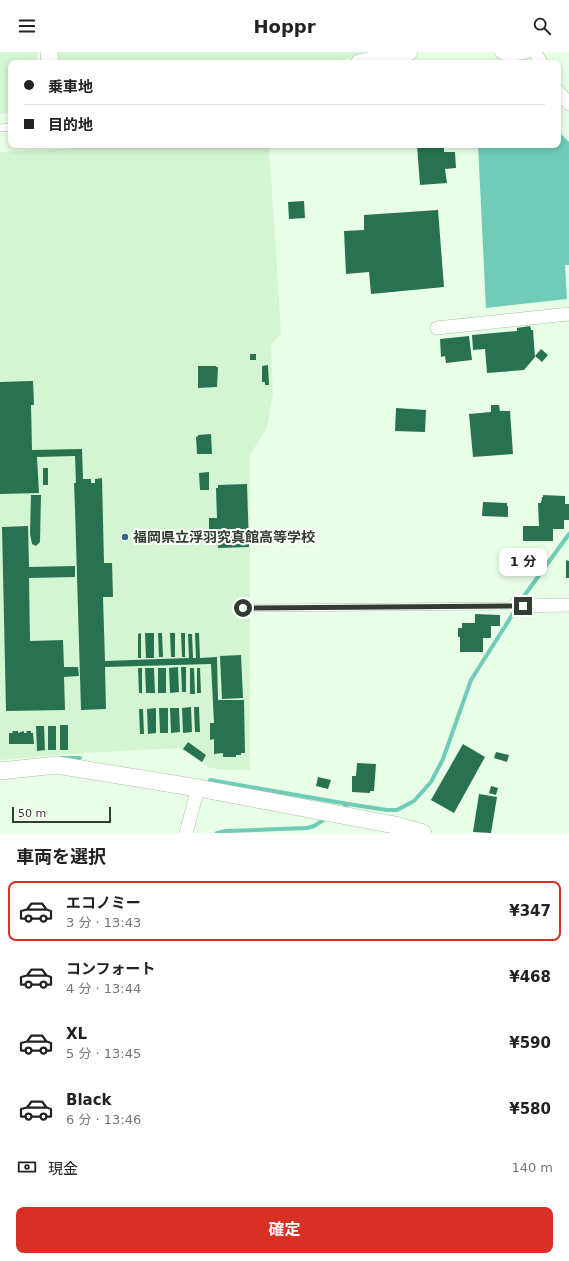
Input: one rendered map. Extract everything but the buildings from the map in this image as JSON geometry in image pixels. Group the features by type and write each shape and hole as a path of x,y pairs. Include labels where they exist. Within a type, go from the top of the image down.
{"street":[{"path":"373,60 409,52"},
{"path":"501,52 507,55 526,52"},
{"path":"561,95 569,104"},
{"path":"436,328 569,314"},
{"path":"519,606 569,606"},
{"path":"0,771 57,765 198,788 394,825 423,833"},
{"path":"186,833 198,788"}],"lane":[{"path":"243,608 519,606"}],"shaded area":[{"path":"0,52 37,52 38,60 8,60 8,113 0,114"},
{"path":"56,52 375,52 340,60 56,60"},
{"name":"福岡県立浮羽究真館高等学校","path":"81,148 269,148 281,333 271,345 273,394 267,427 250,455 250,770 210,768 179,748 83,753 0,760 0,152"}],"water":[{"path":"561,134 569,142 569,265 565,265 567,299 486,308 478,148 561,148"}],"waterway":[{"path":"519,603 569,534"},
{"path":"345,806 348,804 387,810 397,810 414,801 431,782 443,759 471,680 516,609"},
{"path":"60,758 80,758"},
{"path":"210,780 348,804"},
{"path":"217,833 226,831 307,828 314,826 325,819"}],"place":[{"name":"福岡県立浮羽究真館高等学校","path":"125,537"}],"route":[{"path":"243,608 523,606"}]}
